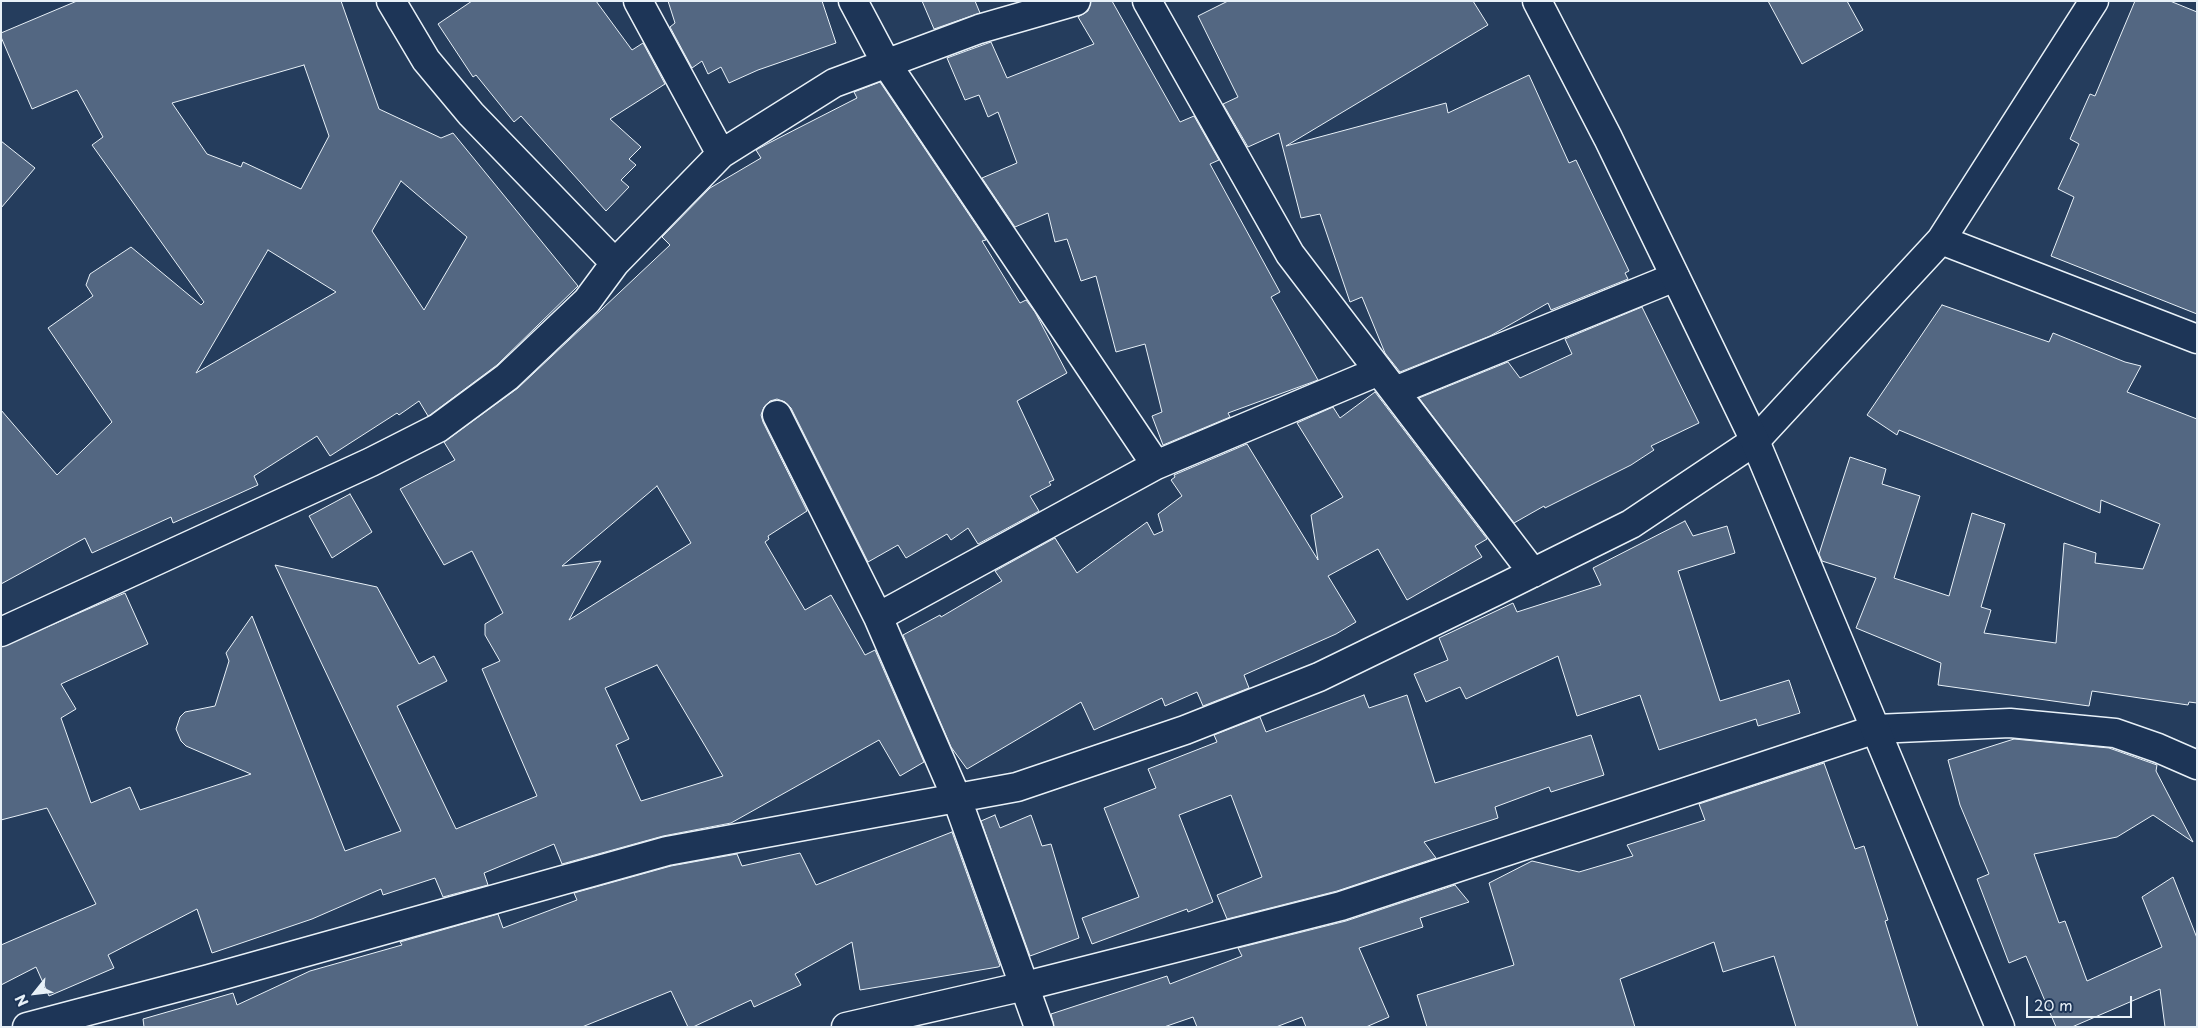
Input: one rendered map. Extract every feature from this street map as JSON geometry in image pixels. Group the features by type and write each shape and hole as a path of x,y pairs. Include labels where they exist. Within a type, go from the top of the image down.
{"street":[{"path":"391,1 426,60 471,114 615,263"},
{"path":"638,1 721,154"},
{"path":"853,1 886,63 1156,465"},
{"path":"1,632 371,462 438,428 507,378 587,301 615,263 721,154 834,83 979,29 1076,1"},
{"path":"1147,1 1290,254 1532,573"},
{"path":"1537,1 1608,138 1755,441 2000,1027"},
{"path":"29,1026 209,979 667,851 1017,787 1194,727 1319,677 1631,524 1755,441 1941,240 2094,1"},
{"path":"1941,240 2197,339"},
{"path":"878,617 1156,465 1675,277"},
{"path":"777,415 878,617 957,799 1039,1027"},
{"path":"846,1027 1024,986 1341,906 1876,729 2010,723 2115,733 2158,748 2197,765"}],"building":[{"path":"77,1 341,1 379,109 441,138 453,133 578,286 497,365 430,415 428,416 419,401 330,456 317,436 254,476 258,485 173,523 171,517 92,553 85,538 1,584 1,410 57,475 112,422 48,328 93,296 86,285 90,274 131,247 201,305 204,302 92,145 103,137 77,90 32,109 1,37 1,33","holes":["304,65 329,136 301,189 243,162 241,167 207,154 172,103","401,181 467,237 424,310 372,231","268,250 336,292 196,373"]},
{"path":"472,1 596,1 632,50 643,43 665,84 610,119 641,147 629,159 636,165 621,180 629,187 606,211 521,116 514,122 476,75 473,77 438,24"},
{"path":"668,1 822,1 836,43 758,70 729,83 721,67 708,74 702,61 692,68 670,27 675,23"},
{"path":"922,1 975,1 980,13 934,29"},
{"path":"1091,1 1112,1 1180,122 1194,116 1219,160 1210,164 1280,292 1271,297 1318,380 1228,413 1230,417 1163,445 1152,416 1162,412 1145,344 1116,352 1096,276 1081,281 1067,239 1055,242 1048,213 1015,227 982,178 1017,163 998,112 988,117 979,95 965,100 947,58 991,42 1007,78 1094,44 1078,17 1088,11"},
{"path":"1228,1 1473,1 1488,25 1286,146 1446,103 1448,113 1529,75 1569,163 1576,160 1629,271 1625,273 1628,279 1551,310 1548,303 1490,336 1400,372 1385,353 1362,297 1350,302 1320,214 1301,218 1279,133 1248,147 1223,104 1238,97 1198,16"},
{"path":"1768,1 1847,1 1863,30 1802,64"},
{"path":"2135,1 2170,1 2197,12 2197,314 2051,256 2074,197 2058,189 2079,144 2070,139 2090,94 2095,96"},
{"path":"880,82 986,240 982,241 1020,303 1026,300 1035,312 1067,373 1017,401 1054,480 1049,482 1051,485 1030,496 1039,511 978,544 968,528 951,540 947,534 906,558 898,545 868,562 791,408 785,402 777,399 770,401 764,407 761,415 807,511 768,536 769,539 765,542 805,610 831,595 865,655 875,650 924,762 900,776 879,740 731,823 663,836 562,864 554,844 484,873 488,885 443,897 435,878 383,895 381,889 312,919 212,953 197,909 108,955 114,968 49,996 36,967 1,985 1,945 96,904 47,808 1,820 1,647 125,593 148,644 61,684 76,709 61,718 91,803 130,787 140,810 251,774 186,746 181,741 176,729 180,717 185,712 215,706 229,661 226,653 252,616 345,851 401,831 275,565 377,587 419,664 434,656 447,681 397,706 456,829 537,796 482,669 500,661 485,635 485,624 503,613 472,551 444,565 400,489 455,460 444,442 518,388 670,245 662,237 710,188 761,158 756,150 857,98 854,92","holes":["657,486 691,543 569,620 601,561 562,566","657,665 723,776 641,801 616,745 629,739 605,688"]},
{"path":"1,141 35,168 1,208"},
{"path":"1942,305 2049,342 2053,333 2125,362 2141,366 2127,392 2197,419 2197,703 2189,702 2188,705 2092,691 2089,706 1938,685 1941,663 1856,628 1876,578 1822,561 1819,554 1850,457 1886,469 1882,484 1920,496 1894,578 1949,596 1972,513 2005,524 1981,607 1991,610 1984,633 2056,643 2064,543 2096,553 2095,563 2143,569 2160,524 2101,500 2100,513 1899,430 1897,435 1867,415"},
{"path":"1642,307 1699,423 1651,446 1654,450 1631,465 1545,508 1544,506 1514,523 1419,398 1508,362 1520,378 1572,354 1565,339"},
{"path":"1375,392 1487,539 1475,546 1482,557 1407,600 1378,549 1328,576 1356,622 1336,634 1244,675 1249,688 1203,706 1197,692 1165,706 1162,698 1094,730 1081,702 967,769 951,747 903,635 940,615 941,617 1002,581 995,571 1055,538 1077,573 1147,522 1154,535 1163,531 1158,514 1182,496 1171,480 1175,477 1174,475 1247,444 1318,560 1311,515 1343,497 1297,423 1333,407 1340,418"},
{"path":"350,494 372,532 332,558 309,516"},
{"path":"1685,521 1693,536 1727,526 1735,553 1678,571 1720,701 1789,680 1800,713 1758,726 1756,719 1659,750 1640,695 1577,716 1558,656 1466,699 1460,687 1426,702 1414,674 1448,660 1439,638 1513,603 1517,612 1601,585 1593,568"},
{"path":"1364,695 1369,708 1407,695 1435,783 1591,735 1604,775 1551,792 1549,787 1495,807 1498,818 1424,842 1436,858 1337,891 1227,919 1217,895 1262,877 1231,795 1179,815 1213,902 1188,912 1187,909 1092,944 1082,918 1139,897 1104,808 1156,788 1148,769 1217,742 1214,735 1260,717 1266,732"},
{"path":"2014,739 2109,748 2157,765 2156,771 2193,842 2153,815 2117,837 2034,854 2059,923 2065,921 2087,981 2162,947 2142,897 2173,877 2197,938 2197,1027 2165,1027 2160,989 2072,1027 2056,1027 2026,956 2009,963 1977,879 1989,874 1960,805 1948,760"},
{"path":"1824,763 1855,849 1864,846 1888,920 1885,921 1918,1027 1796,1027 1774,956 1723,972 1714,942 1620,979 1635,1027 1427,1027 1417,995 1514,965 1489,883 1532,861 1579,872 1633,856 1627,845 1705,820 1699,804"},
{"path":"995,815 1000,828 1031,815 1042,846 1051,844 1079,938 1030,956 981,821"},
{"path":"952,832 1000,966 998,967 860,990 852,942 795,974 801,985 754,1007 751,1000 693,1027 688,1027 671,991 582,1027 144,1027 143,1019 233,993 237,1005 310,971 402,945 400,942 498,914 503,928 577,900 574,893 671,866 737,854 742,866 800,853 816,885"},
{"path":"1455,885 1469,902 1420,918 1423,927 1359,948 1389,1017 1366,1027 1306,1027 1302,1017 1276,1027 1197,1027 1193,1017 1164,1027 1054,1027 1051,1014 1167,976 1170,984 1242,956 1238,948 1346,921"}]}
